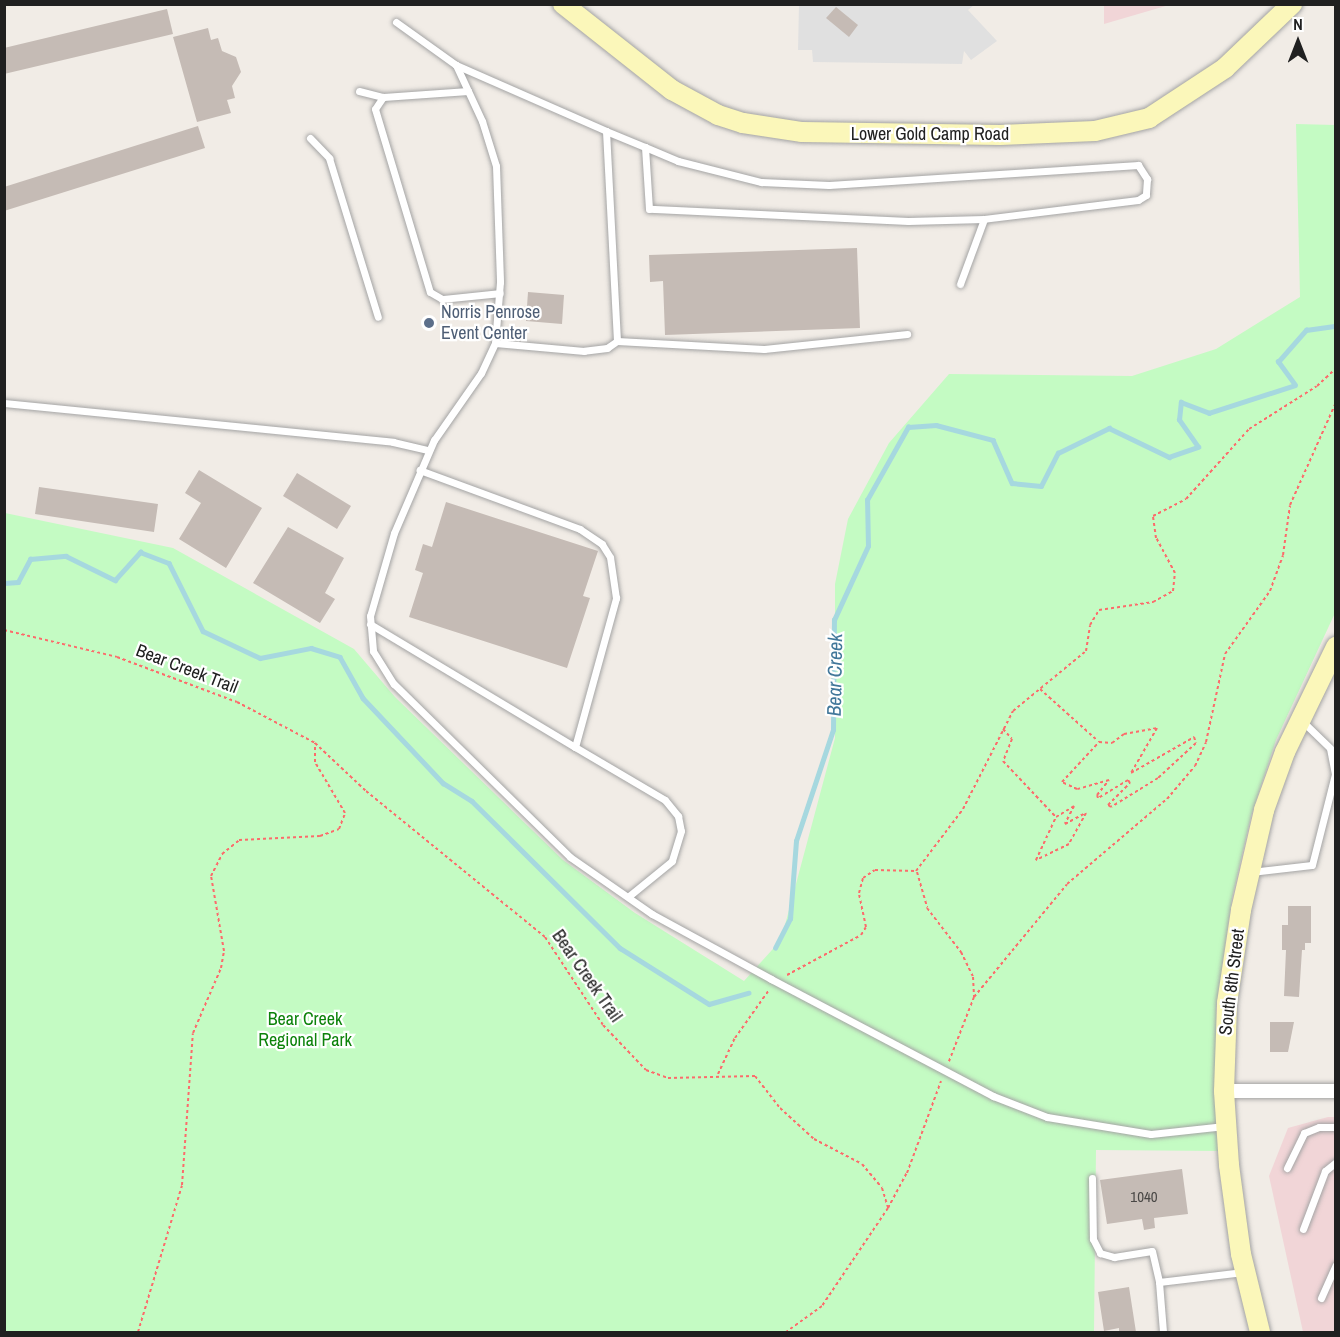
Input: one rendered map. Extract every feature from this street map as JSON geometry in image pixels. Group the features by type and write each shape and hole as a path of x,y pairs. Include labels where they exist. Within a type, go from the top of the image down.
{"street":[{"name":"Lower Gold Camp Road","path":"563,4 672,90 718,115 743,123 802,132 1000,135 1095,131 1149,118 1225,68 1292,4"},
{"name":"South 8th Street","path":"1260,1332 1233,1209 1225,1126 1224,1091 1229,992 1249,872 1264,810 1300,719 1335,646"},
{"path":"1224,1091 1335,1091"}],"lane":[{"path":"396,22 456,65 606,131 645,147 678,161 761,182 829,185 1138,165 1147,180 1146,195 1138,200 984,219 908,221 649,209 645,147"},
{"path":"456,65 496,166 500,293 495,343 481,373 429,450 394,533 370,624 373,651 394,684 570,856 652,914 945,1071 1025,1109 1078,1125 1151,1134 1225,1126"},
{"path":"359,91 383,97 468,91"},
{"path":"383,97 375,109 430,292 442,298 500,293"},
{"path":"606,131 617,341"},
{"path":"310,138 329,158 378,317"},
{"path":"960,284 984,219"},
{"path":"495,343 584,351 607,348 617,341 764,350 842,344 907,334"},
{"path":"4,403 393,441 429,450"},
{"path":"420,470 580,529 602,544 610,557 615,598 575,747"},
{"path":"370,624 665,800 678,816 681,831 672,861 629,896"},
{"path":"1249,872 1312,865 1335,774 1330,748 1300,719"},
{"path":"1287,1168 1304,1133 1320,1127 1335,1127"},
{"path":"1303,1229 1325,1171 1335,1162"},
{"path":"1092,1178 1096,1249 1114,1257 1152,1251 1159,1282 1163,1332"},
{"path":"1322,1298 1335,1265"},
{"path":"1159,1282 1245,1272"}],"path":[{"path":"916,871 963,809 1013,711 1086,651 1090,625 1099,610 1153,602 1173,591 1175,573 1156,538 1153,516 1186,499 1249,429 1317,386 1335,368"},
{"path":"786,1332 822,1306 888,1208 907,1173 974,997 1067,884 1167,798 1195,766 1206,742 1225,654 1270,591 1283,555 1290,505 1335,402"},
{"name":"Bear Creek Trail","path":"4,630 117,657 237,702 315,743 366,791 545,937 603,1025 646,1070 668,1078 718,1074 755,1076 780,1108 814,1139 862,1164 882,1188 888,1208"},
{"path":"1040,689 1099,742 1112,743 1124,734 1157,728 1131,773 1194,737 1196,743 1158,778 1111,807 1108,805 1130,783 1128,780 1098,798 1096,795 1109,780 1077,789 1062,782 1099,742"},
{"path":"1003,729 1012,739 1003,761 1056,817"},
{"path":"138,1332 182,1185 193,1033 222,960 211,876 222,854 238,840 320,836 339,829 345,813 315,762 315,743"},
{"path":"1074,806 1065,824 1086,813 1069,844 1036,860 1051,828 1056,817 1074,806"},
{"path":"916,871 927,908 961,952 972,976 974,997"},
{"path":"718,1074 735,1038 776,981 861,935 866,927 866,915 859,893 867,873 916,871"}],"shaded area":[{"path":"799,4 974,5 968,10 997,41 971,60 964,51 962,64 813,62 812,50 798,50"},
{"path":"1104,4 1169,5 1104,24"},
{"path":"1335,1117 1335,1332 1303,1332 1269,1176 1288,1128"}],"green space":[{"name":"Bear Creek Regional Park","path":"1296,124 1335,125 1335,613 1276,740 1251,816 1232,898 1216,1008 1221,1151 1096,1150 1094,1332 5,1332 5,513 173,548 354,649 395,697 563,860 635,913 744,981 781,940 835,738 835,584 848,519 889,443 949,374 1132,376 1216,349 1300,297"}],"building":[{"path":"836,7 858,25 849,37 826,18"},
{"path":"167,9 173,34 4,74 4,48"},
{"path":"208,28 211,40 218,38 222,51 236,57 241,72 232,86 235,98 227,100 231,113 197,122 173,37"},
{"path":"198,126 205,148 4,211 4,187"},
{"path":"857,248 860,328 665,335 663,281 650,282 649,255"},
{"path":"528,292 564,295 562,324 526,321"},
{"path":"199,470 262,508 226,568 179,539 201,503 185,493"},
{"path":"297,473 351,506 337,529 283,496"},
{"path":"39,487 158,504 154,532 35,514"},
{"path":"446,502 598,551 583,596 590,598 567,668 409,617 423,573 415,570 423,544 432,547"},
{"path":"288,527 344,558 325,593 335,599 320,623 253,583"},
{"path":"1288,906 1311,906 1311,943 1305,943 1305,950 1302,950 1299,997 1284,996 1286,950 1282,950 1282,925 1288,925"},
{"path":"1270,1022 1294,1022 1288,1052 1270,1052"},
{"path":"1182,1169 1188,1214 1154,1218 1155,1228 1144,1230 1142,1219 1107,1224 1100,1180"},
{"path":"1129,1287 1136,1332 1119,1332 1119,1328 1104,1331 1098,1292"}],"waterway":[{"name":"Bear Creek","path":"775,948 790,919 796,841 833,730 834,620 868,546 867,500 908,427 936,425 993,440 1012,483 1041,486 1058,453 1109,428 1169,457 1198,447 1179,420 1181,402 1209,413 1295,385 1278,362 1306,330 1336,326"},
{"name":"Bear Creek","path":"4,583 18,582 30,559 66,556 115,580 140,552 169,563 203,631 260,658 311,648 340,657 363,698 443,783 472,801 620,948 709,1004 748,993"}],"place":[{"name":"Norris Penrose Event Center","path":"429,323"}]}
